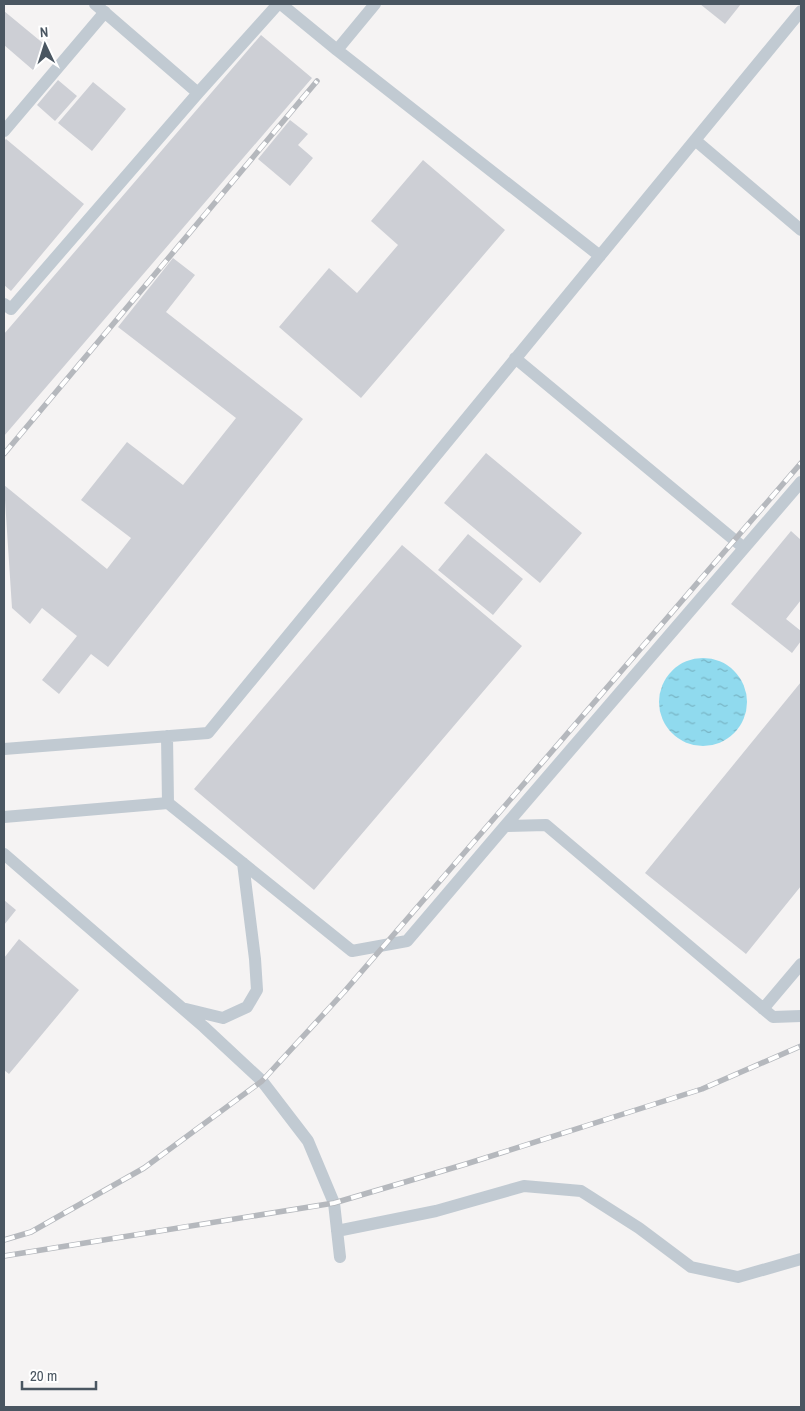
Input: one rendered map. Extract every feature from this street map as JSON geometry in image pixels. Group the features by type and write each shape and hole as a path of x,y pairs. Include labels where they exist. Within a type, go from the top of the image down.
{"lane":[{"path":"4,304 11,309 198,92 279,4 600,256"},
{"path":"337,50 375,4"},
{"path":"4,749 208,733 801,9 796,4"},
{"path":"4,131 100,8 198,92"},
{"path":"695,140 801,230"},
{"path":"515,358 744,548"},
{"path":"4,816 168,803 352,950 407,941 801,482"},
{"path":"167,736 168,803"},
{"path":"505,826 546,825 773,1017 801,1016"},
{"path":"4,854 184,1009 262,1081 308,1141 334,1203 340,1257"},
{"path":"184,1009 223,1018 247,1007 257,990 243,863"},
{"path":"763,1009 801,964"},
{"path":"337,1232 436,1211 524,1186 581,1191 639,1228 691,1267 738,1277 801,1259"}],"water":[{"path":"694,658 712,658 728,665 740,677 747,693 747,711 740,727 728,739 712,746 694,746 678,739 666,727 659,711 659,693 666,677 678,665"}],"building":[{"path":"700,4 741,4 725,24"},
{"path":"4,11 50,49 33,70 4,45"},
{"path":"261,35 312,78 4,436 4,334"},
{"path":"58,80 77,96 55,121 37,105"},
{"path":"93,82 126,109 92,151 58,123"},
{"path":"290,120 308,134 298,145 313,158 290,186 258,159"},
{"path":"6,139 84,204 11,291 4,285 4,141"},
{"path":"423,160 505,230 361,398 279,327 329,268 357,293 398,245 371,221"},
{"path":"173,258 195,275 166,312 303,419 108,667 91,654 59,694 42,680 77,636 42,608 30,624 12,608 4,485 107,569 131,538 81,500 127,442 183,485 236,418 118,327"},
{"path":"486,453 582,533 540,583 444,503"},
{"path":"791,531 801,540 801,600 786,619 801,631 801,641 792,653 731,604"},
{"path":"468,534 523,579 493,615 438,570"},
{"path":"402,545 522,646 314,890 194,789"},
{"path":"801,682 801,886 746,954 645,873"},
{"path":"4,900 16,910 4,925"},
{"path":"19,939 79,990 9,1074 4,1070 4,958"}],"railway":[{"path":"4,454 317,81"},
{"path":"4,1240 31,1232 144,1168 262,1081 344,992 801,463"},
{"path":"4,1256 334,1203 466,1164 702,1089 801,1046"}]}
